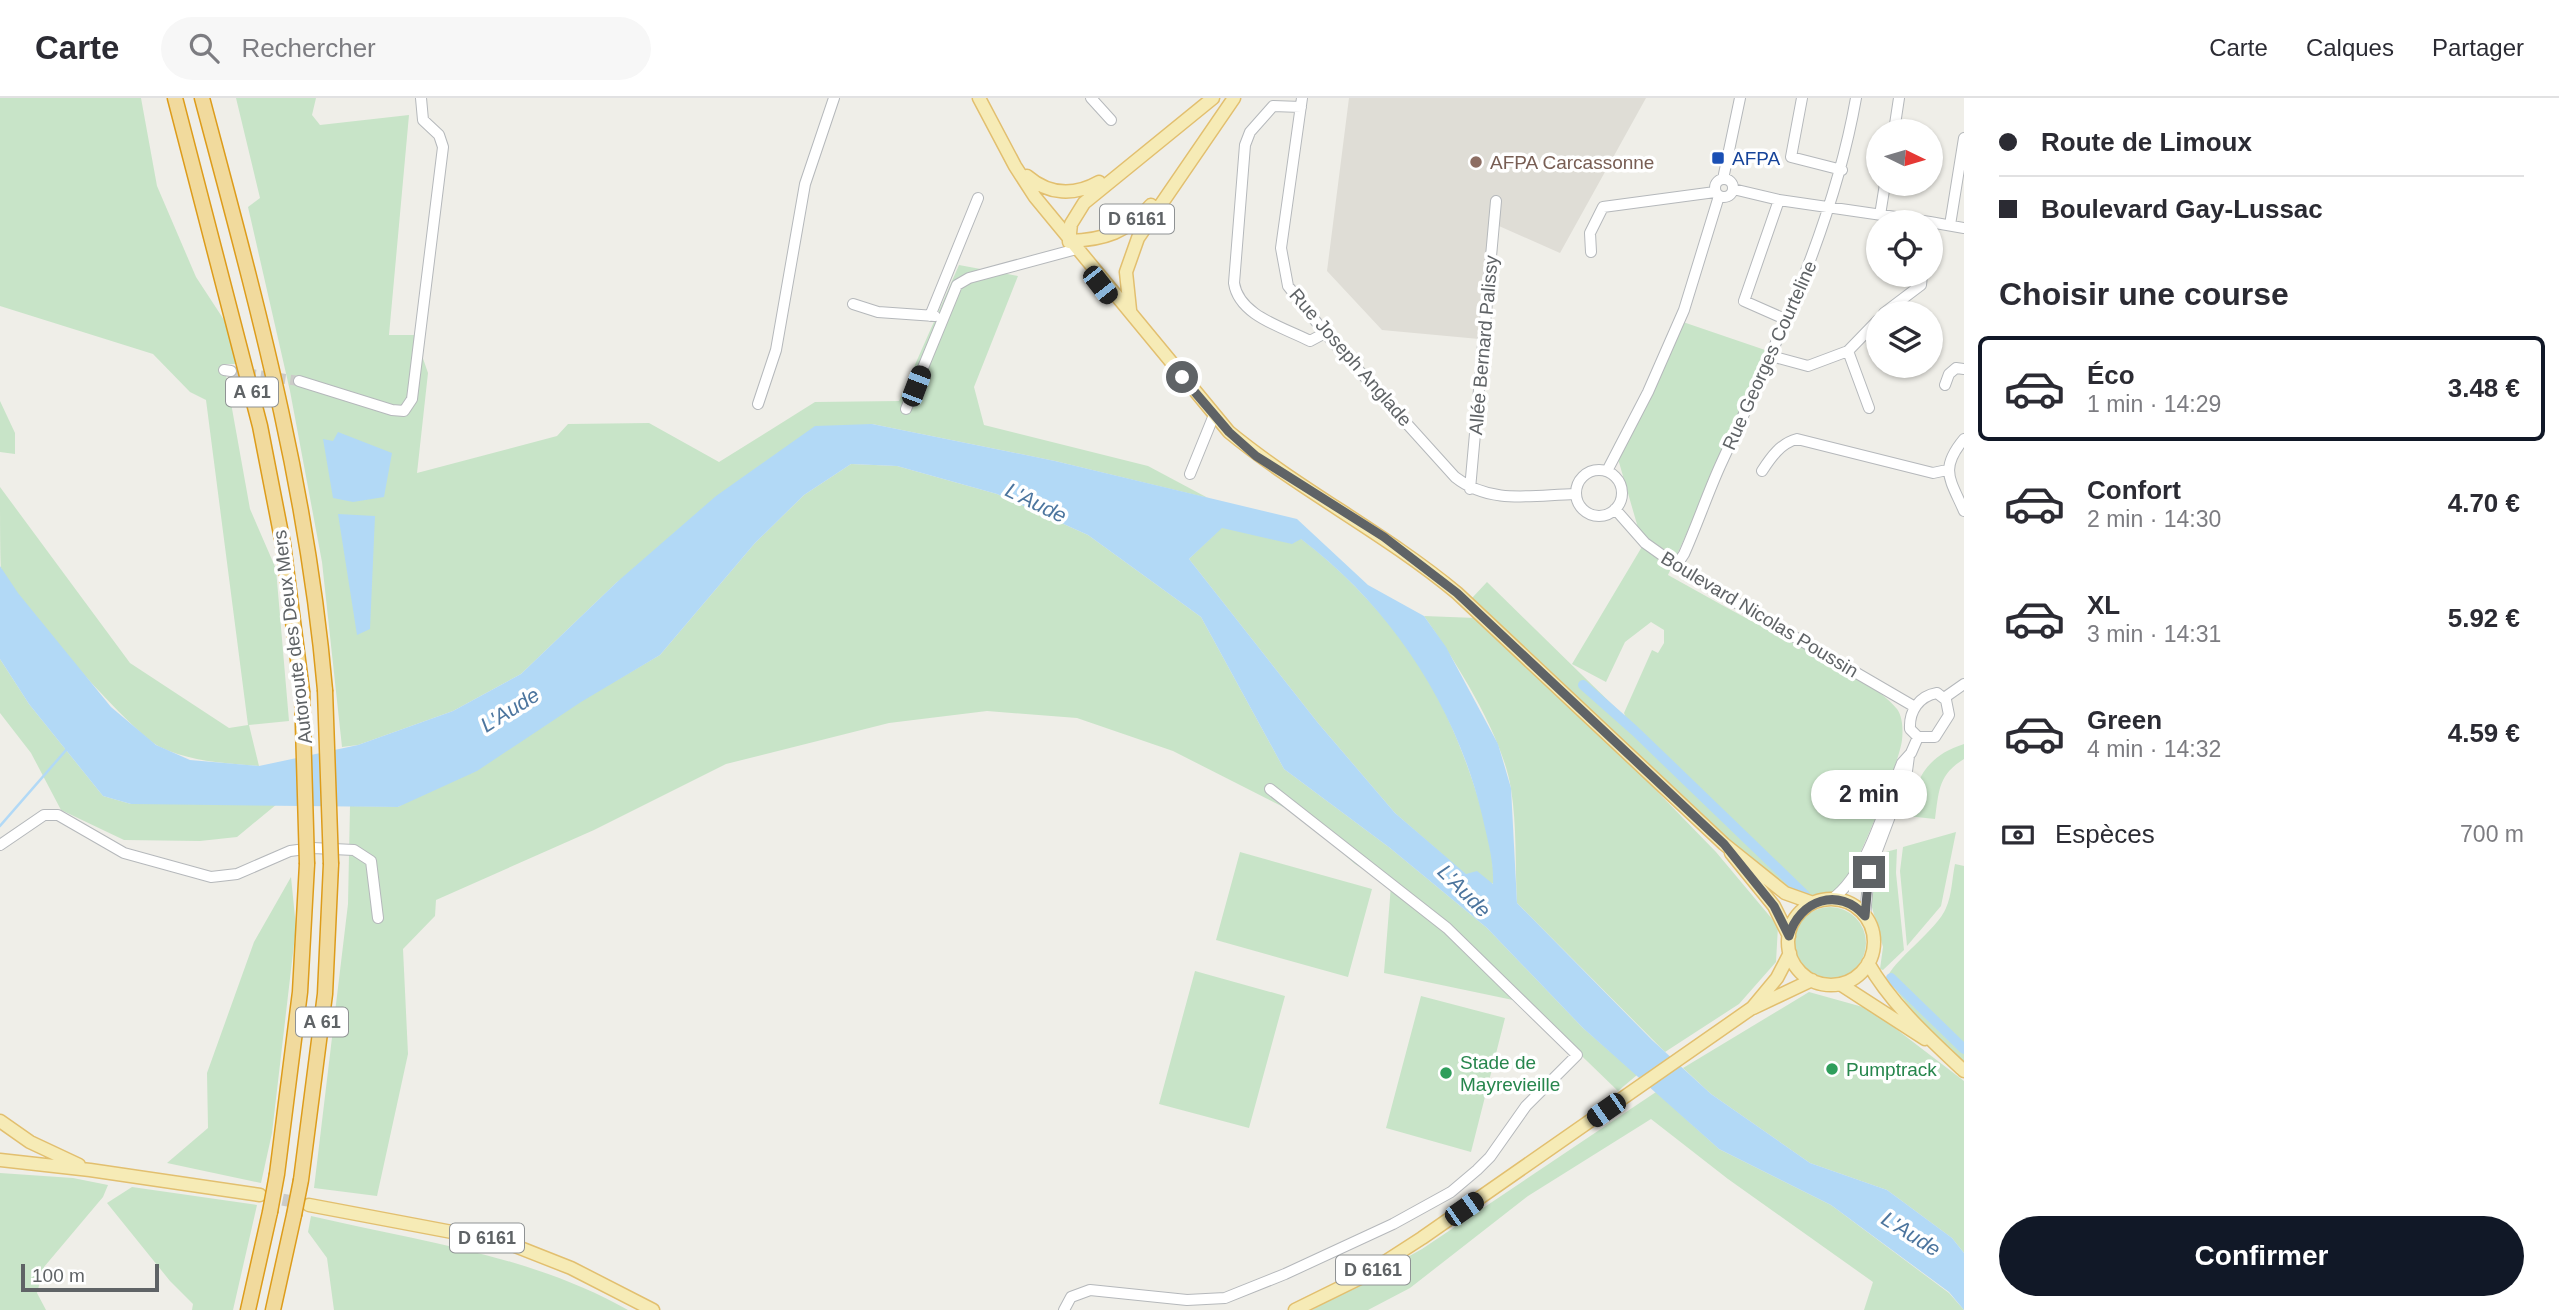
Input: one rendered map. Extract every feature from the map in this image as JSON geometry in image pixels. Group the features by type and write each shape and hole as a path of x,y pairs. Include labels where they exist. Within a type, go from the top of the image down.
{"highway":[{"name":"Autoroute des Deux Mers","path":"175,98 260,426 283,544 302,691 307,864 300,992 277,1174 248,1310"},
{"name":"Autoroute des Deux Mers","path":"202,98 287,428 309,544 326,690 331,864 325,994 301,1180 273,1310"}],"main road":[{"path":"979,98 1015,166 1067,247"},
{"name":"D 6161","path":"1149,339 1127,320 1067,247 1070,224 1084,203 1121,170 1213,98"},
{"path":"1186,164 1234,98"},
{"name":"D 6161","path":"1067,247 1123,231 1142,215 1186,164"},
{"name":"D 6161","path":"1131,314 1126,294 1126,272 1138,238 1186,164"},
{"name":"D 6161","path":"1015,166 1039,187 1056,192 1088,188 1121,170"},
{"name":"D 6161","path":"1067,247 1131,314 1214,415 1256,456 1384,537 1457,593 1724,844 1785,893 1813,903"},
{"name":"D 6161","path":"1724,844 1774,906 1789,936"},
{"path":"1832,899 1851,904 1865,916 1874,939 1868,963 1857,976 1840,984 1826,985 1812,981 1798,969 1790,953 1789,936 1797,916 1813,903 1832,899"},
{"name":"D 6161","path":"1752,1008 1777,978 1790,953"},
{"path":"1868,963 1885,989 1964,1071"},
{"name":"D 6161","path":"1295,1310 1380,1266 1752,1008 1812,981"},
{"path":"1840,984 1949,1057"},
{"path":"0,1121 30,1142 90,1170"},
{"path":"30,1142 34,1152 32,1163"},
{"path":"0,1160 260,1195"},
{"name":"D 6161","path":"309,1205 505,1242 571,1268 653,1310"}],"street":[{"path":"299,381 392,411 404,411 412,399 443,147 439,135 422,120 421,98"},
{"path":"758,404 776,350 805,184 834,98"},
{"path":"1091,98 1111,120"},
{"path":"1723,179 1740,98"},
{"path":"1802,98 1791,158 1842,170"},
{"name":"Rue Georges Courteline","path":"1676,566 1684,554 1719,469 1787,320 1842,170 1856,98"},
{"path":"1896,119 1899,98"},
{"path":"1301,103 1273,106 1250,132 1245,145 1234,282 1236,295 1250,310 1310,341 1325,333"},
{"name":"Rue Joseph Anglade","path":"1301,103 1281,248 1288,286 1325,333 1455,477 1470,489 1501,497 1575,494"},
{"path":"1950,226 1964,138"},
{"path":"1607,471 1648,392 1684,310 1717,194 1716,183 1723,179 1730,181 1733,189"},
{"path":"1591,252 1590,233 1603,208 1717,194 1728,196 1733,189"},
{"path":"1733,189 1779,200 1866,213"},
{"path":"930,316 978,198"},
{"path":"1779,200 1744,301 1787,320"},
{"name":"Allée Bernard Palissy","path":"1470,489 1496,201"},
{"path":"1943,225 1964,228"},
{"path":"906,409 957,285 969,278 1067,247"},
{"path":"1900,301 1918,287"},
{"path":"853,304 878,312 943,316"},
{"path":"1771,356 1808,366 1848,351 1866,332"},
{"path":"1848,351 1869,408"},
{"path":"1945,385 1949,374 1956,368 1964,369"},
{"path":"1190,474 1214,415"},
{"path":"1762,471 1772,456 1789,441 1797,439 1933,473 1947,470"},
{"path":"1964,439 1951,454 1947,470 1964,511"},
{"path":"1594,470 1607,471 1615,476 1622,488 1615,509 1602,516 1593,515 1578,504 1575,494 1579,479 1594,470"},
{"name":"Boulevard Nicolas Poussin","path":"1615,509 1645,542 1676,566 1915,707"},
{"path":"1944,698 1964,684"},
{"path":"1937,693 1944,698 1949,715 1941,729 1935,737 1918,737 1910,729 1915,707 1928,695 1937,693"},
{"path":"1865,916 1869,872 1918,737"},
{"path":"1832,899 1846,888 1858,870 1902,763 1909,757"},
{"path":"1064,1310 1071,1297 1090,1290 1187,1300 1210,1301 1225,1297 1285,1274 1405,1217 1451,1192 1490,1157 1526,1105 1577,1055 1447,928 1270,789"},
{"path":"0,845 44,815 58,815 124,853 211,877 237,874 290,851 313,848 354,850 371,861 378,918"}],"shaded area":[{"name":"AFPA Carcassonne","path":"1349,98 1646,98 1560,253 1499,226 1490,340 1382,330 1327,271"}],"green space":[{"path":"0,98 141,98 157,186 196,277 228,326 237,364 224,364 250,509 276,569 289,721 249,725 259,766 184,756 160,747 145,737 74,664 27,607 1,568 0,487 130,663 229,728 248,725 206,400 190,392 153,354 0,306"},
{"path":"236,98 316,98 312,115 320,125 409,115 389,335 415,335 428,373 417,473 557,436 568,424 649,423 719,462 815,402 899,401 959,265 1018,276 974,387 984,425 1148,466 1208,498 1055,461 872,424 617,582 521,674 453,711 358,745 342,747 322,562 290,391 248,207 260,198"},
{"path":"1683,322 1768,351 1668,575 1846,672 1880,693 1899,712 1902,736 1885,794 1854,866 1838,891 1831,895 1808,897 1778,885 1472,598 1487,582 1626,718 1624,713 1652,650 1658,653 1664,643 1664,630 1651,622 1625,642 1606,682 1572,664 1643,545 1614,445"},
{"path":"0,401 15,433 15,454 0,452"},
{"path":"851,464 897,466 997,494 1088,535 1201,617 1284,769 1390,848 1487,928 1583,1028 1637,1075 1618,1091 1527,1003 1384,973 1391,885 1355,864 1301,816 1173,751 1077,718 987,711 889,723 726,764 594,830 436,900 435,916 403,949 408,1054 377,1196 314,1188 348,904 350,806 398,807 660,655 755,543 804,495"},
{"path":"1222,527 1292,543 1300,538 1357,588 1406,645 1437,695 1465,760 1486,827 1494,884 1466,875 1395,813 1318,723 1189,559"},
{"path":"1424,616 1476,618 1557,691 1647,781 1716,852 1778,926 1776,962 1739,1004 1665,1052 1517,903 1514,817 1506,768 1476,699"},
{"path":"0,659 29,704 103,796 131,804 277,804 237,837 200,841 124,840 61,810 31,753 0,713"},
{"path":"1964,744 1964,759 1949,771 1941,784 1935,819 1907,816 1919,780 1932,762 1940,755"},
{"path":"1956,832 1941,906 1907,946 1900,871 1903,847"},
{"path":"1897,849 1896,873 1904,950 1883,970 1880,969 1883,947 1871,904 1872,888 1882,853"},
{"path":"1240,852 1372,889 1348,977 1216,940"},
{"path":"1955,864 1964,866 1964,1062 1921,1021 1887,979 1896,964 1934,926 1946,908"},
{"path":"291,877 296,927 272,1133 261,1183 167,1163 208,1128 207,1073 254,942"},
{"path":"1837,907 1856,917 1864,929 1864,957 1856,969 1844,977 1823,979 1804,969 1796,957 1794,936 1804,917 1816,909"},
{"path":"1195,971 1285,996 1249,1128 1159,1104"},
{"path":"1809,992 1870,1009 1964,1081 1964,1253 1952,1238 1887,1190 1810,1163 1711,1094 1683,1068"},
{"name":"Stade de Mayrevieille","path":"1421,996 1505,1018 1471,1152 1386,1128"},
{"path":"1656,1092 1719,1149 1831,1205 1949,1293 1964,1310 1864,1310 1873,1282 1728,1179 1651,1119 1528,1196 1410,1288 1368,1310 1312,1310 1422,1249"},
{"path":"0,1173 73,1178 108,1185 103,1197 44,1267 37,1293 46,1310 0,1310"},
{"path":"132,1187 257,1205 233,1310 192,1310 193,1304 170,1281 107,1203"},
{"path":"311,1216 433,1242 513,1263 591,1291 628,1310 334,1310 327,1258 308,1232"}],"water":[{"name":"L'Aude","path":"872,424 1055,461 1297,519 1368,585 1424,616 1446,647 1498,744 1511,788 1517,903 1652,1040 1711,1094 1810,1163 1887,1190 1952,1238 1964,1253 1964,1310 1949,1292 1831,1205 1719,1149 1583,1028 1487,928 1390,848 1284,769 1201,617 1088,535 997,494 897,466 851,464 804,495 755,543 660,655 581,702 477,771 398,807 131,804 103,796 29,704 0,659 0,566 18,593 111,707 156,745 190,760 259,766 358,745 453,711 521,674 617,582 716,496 815,426","holes":["1222,528 1292,544 1301,539 1334,566 1364,595 1416,662 1455,735 1470,775 1490,849 1493,884 1477,871 1466,874 1395,813 1318,723 1189,559"]},
{"path":"338,432 392,453 384,497 353,502 333,498 323,439 333,441"},
{"path":"338,514 375,516 370,629 357,635"}],"waterway":[{"path":"1583,685 1635,731 1805,895"},
{"path":"0,826 67,749"},
{"path":"1891,978 1964,1049"}],"tunnel":[{"path":"231,371 299,381"},
{"path":"265,1196 305,1204"}],"place":[{"name":"AFPA","path":"1718,158"},
{"name":"AFPA Carcassonne","path":"1476,162"},
{"name":"Pumptrack","path":"1832,1069"},
{"name":"Stade de Mayrevieille","path":"1446,1073"}],"route":[{"path":"1182,377 1229,432 1256,456 1384,537 1419,561 1457,593 1724,844 1774,906 1789,936 1793,922 1801,911 1822,900 1844,901 1865,916 1869,872"}]}
